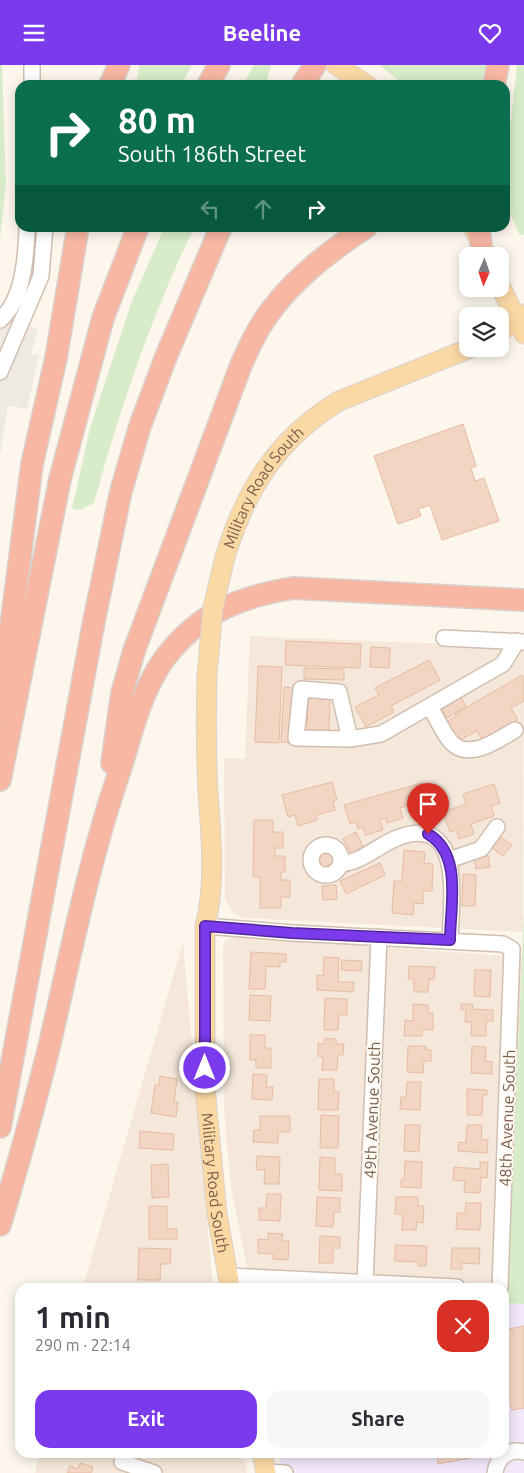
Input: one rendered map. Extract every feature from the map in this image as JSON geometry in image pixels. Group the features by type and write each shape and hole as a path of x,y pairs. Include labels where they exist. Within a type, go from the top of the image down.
{"highway":[{"path":"112,80 119,65"},
{"path":"211,80 219,65"},
{"path":"305,80 315,65"},
{"path":"495,80 498,65"},
{"path":"0,714 32,464 56,358 77,232"},
{"path":"0,780 62,470 103,318 136,232"},
{"path":"0,1127 94,621 121,491 140,426 167,354 219,232"},
{"path":"104,818 122,693 134,651 241,365 258,331 273,307 321,259 359,232"},
{"path":"0,1225 50,1045 104,818 147,686 166,657 199,622 232,603 258,594 293,588 524,600"}],"main road":[{"path":"336,65 359,80"},
{"path":"507,297 522,323 509,328"},
{"name":"Military Road South","path":"229,1282 217,1214 205,1088 205,926 199,912 201,824 208,793 207,675 213,608 226,557 241,511 271,460 294,434 320,412 339,401 459,353"},
{"path":"263,1458 266,1472"}],"street":[{"path":"32,65 32,80"},
{"path":"1,319 18,291 25,269 27,232"},
{"path":"2,363 41,276 45,232"},
{"path":"444,638 521,641"},
{"path":"350,739 339,692 300,689 296,738 350,739 381,734 503,664 521,641"},
{"path":"430,707 453,745 485,748 515,730"},
{"path":"449,860 481,849 497,827"},
{"path":"205,926 450,940 451,876 449,860 437,839 428,834 397,838 352,863 341,864"},
{"name":"49th Avenue South","path":"365,1283 379,937"},
{"name":"48th Avenue South","path":"450,940 503,944 512,949 500,1283"},
{"path":"229,1282 365,1283"},
{"path":"509,1452 516,1450 524,1452"},
{"path":"495,1473 496,1464 501,1458"},
{"path":"121,1462 154,1473"},
{"path":"266,1472 285,1473"}],"shaded area":[{"path":"0,316 38,329 31,354 39,355 27,409 8,406 0,455"},
{"path":"250,636 524,647 523,932 244,918 233,913 225,900 224,758 245,759"},
{"path":"234,936 522,957 508,1283 468,1283 265,1273 247,1268 231,1188 224,1110 223,947 225,942"},
{"path":"183,942 213,1283 84,1283"},
{"path":"509,1303 524,1304 524,1473 283,1473 280,1458 509,1458"},
{"path":"38,1458 244,1458 247,1473 35,1473"}],"green space":[{"path":"0,65 2,65 6,185 0,239"},
{"path":"139,65 192,65 184,80 137,80"},
{"path":"254,65 271,65 267,80 246,80"},
{"path":"379,65 486,65 482,80 398,80"},
{"path":"517,65 524,65 524,235 519,234 510,213 511,120"},
{"path":"162,232 192,232 150,329 126,398 94,503 81,510 72,509 90,428 132,301"},
{"path":"524,909 524,1304 509,1303 508,1283"}],"building":[{"path":"463,424 476,466 471,468 475,481 484,478 499,521 442,540 430,505 418,509 421,516 398,524 374,456"},
{"path":"286,641 361,644 360,668 285,665"},
{"path":"371,647 390,648 389,668 370,667"},
{"path":"429,660 440,680 391,706 394,712 366,727 355,707 379,695 375,688"},
{"path":"258,666 282,667 279,743 255,742"},
{"path":"304,668 344,669 344,680 304,679"},
{"path":"522,675 524,679 524,701 511,708 518,720 483,741 477,731 458,741 446,722 456,716 455,714"},
{"path":"284,687 294,688 292,743 281,742"},
{"path":"308,695 330,696 329,732 307,731"},
{"path":"461,697 466,706 447,718 442,709"},
{"path":"332,782 337,800 333,801 335,810 316,815 317,820 298,826 295,815 288,817 282,795"},
{"path":"422,783 430,812 412,817 409,805 400,808 403,818 387,823 386,818 380,820 383,830 365,835 363,827 358,829 356,822 350,824 344,805"},
{"path":"494,784 500,803 491,806 494,816 471,824 474,834 459,839 456,830 450,832 443,812 466,804 463,794"},
{"path":"254,820 273,820 273,832 283,832 283,848 275,848 275,856 285,856 285,872 281,872 281,880 290,880 290,897 281,897 281,908 260,908 260,877 253,877"},
{"path":"356,832 365,850 353,857 343,839"},
{"path":"501,837 512,845 503,856 492,848"},
{"path":"329,850 336,861 323,868 317,856"},
{"path":"404,850 425,852 424,863 433,864 432,891 423,891 423,904 414,903 413,915 392,913 394,881 402,881"},
{"path":"488,855 490,867 476,869 474,858"},
{"path":"380,863 385,875 346,894 340,881"},
{"path":"463,874 476,875 475,906 462,906"},
{"path":"336,885 337,899 323,900 322,886"},
{"path":"251,952 286,954 286,962 280,962 280,967 266,966 265,989 249,989"},
{"path":"324,957 339,958 338,982 354,982 353,992 317,990 317,975 323,976"},
{"path":"342,960 362,961 361,971 341,970"},
{"path":"409,966 435,967 434,980 429,979 428,992 414,992 414,979 408,979"},
{"path":"475,970 491,970 490,997 474,996"},
{"path":"250,995 271,996 270,1021 249,1020"},
{"path":"325,998 347,999 347,1015 339,1015 338,1030 324,1030"},
{"path":"413,1004 428,1005 428,1013 433,1013 433,1030 422,1029 422,1036 404,1036 405,1020 413,1021"},
{"path":"461,1004 473,1004 472,1009 493,1010 493,1021 486,1021 486,1036 471,1036 472,1022 465,1022 466,1010 461,1010"},
{"path":"250,1035 265,1035 265,1048 271,1048 271,1068 256,1068 256,1060 250,1060"},
{"path":"325,1038 336,1039 336,1044 344,1044 343,1055 338,1055 337,1070 322,1070 323,1057 318,1056 318,1043 324,1044"},
{"path":"408,1046 426,1046 425,1049 431,1050 431,1061 424,1061 423,1073 407,1072"},
{"path":"472,1046 486,1047 485,1061 492,1062 492,1074 471,1073"},
{"path":"253,1074 267,1075 266,1087 273,1087 272,1100 252,1099"},
{"path":"160,1076 177,1079 174,1102 178,1102 176,1117 151,1113 155,1085 159,1085"},
{"path":"319,1079 334,1079 334,1092 339,1092 338,1110 318,1110"},
{"path":"407,1082 421,1082 420,1110 400,1109 401,1097 406,1097"},
{"path":"467,1089 487,1090 487,1095 483,1095 482,1115 467,1115"},
{"path":"321,1115 339,1116 338,1148 320,1148"},
{"path":"260,1116 290,1116 290,1132 278,1132 278,1143 253,1142 254,1130 260,1130"},
{"path":"405,1125 420,1125 419,1152 404,1151"},
{"path":"467,1125 482,1125 481,1139 488,1140 487,1153 458,1151 459,1142 466,1143"},
{"path":"140,1131 174,1134 173,1150 139,1148"},
{"path":"257,1156 280,1157 279,1184 264,1184 265,1170 256,1170"},
{"path":"320,1157 335,1158 335,1174 342,1174 342,1191 319,1190"},
{"path":"405,1161 422,1162 421,1188 401,1187 401,1180 404,1180"},
{"path":"480,1162 488,1162 487,1178 481,1177 480,1193 464,1192 465,1181 453,1180 454,1167 480,1169"},
{"path":"168,1164 169,1197 152,1198 151,1165"},
{"path":"267,1194 281,1194 280,1221 259,1220 259,1208 266,1208"},
{"path":"317,1197 340,1198 340,1212 334,1212 333,1227 316,1226"},
{"path":"396,1197 418,1197 418,1206 424,1206 423,1223 417,1222 416,1230 402,1230 403,1214 395,1214"},
{"path":"466,1203 481,1203 480,1230 456,1229 457,1213 465,1213"},
{"path":"149,1206 167,1206 167,1229 177,1229 177,1239 149,1239"},
{"path":"268,1233 283,1234 282,1241 289,1241 288,1260 273,1259 273,1254 258,1253 258,1239 268,1240"},
{"path":"320,1236 340,1237 340,1248 333,1248 333,1263 319,1263"},
{"path":"395,1245 427,1246 426,1266 418,1266 418,1262 395,1261"},
{"path":"139,1248 171,1249 170,1264 161,1264 160,1280 138,1280"},
{"path":"452,1248 480,1248 479,1264 462,1263 462,1269 451,1269"},
{"path":"524,1326 524,1408 512,1410 511,1405 509,1405 509,1329"},
{"path":"437,1458 471,1458 438,1464"},
{"path":"80,1463 93,1467 91,1473 67,1473 70,1466 78,1469"}],"route":[{"path":"205,1068 205,926 292,933 450,940 451,876 449,860 445,849 437,839 428,834"}]}
